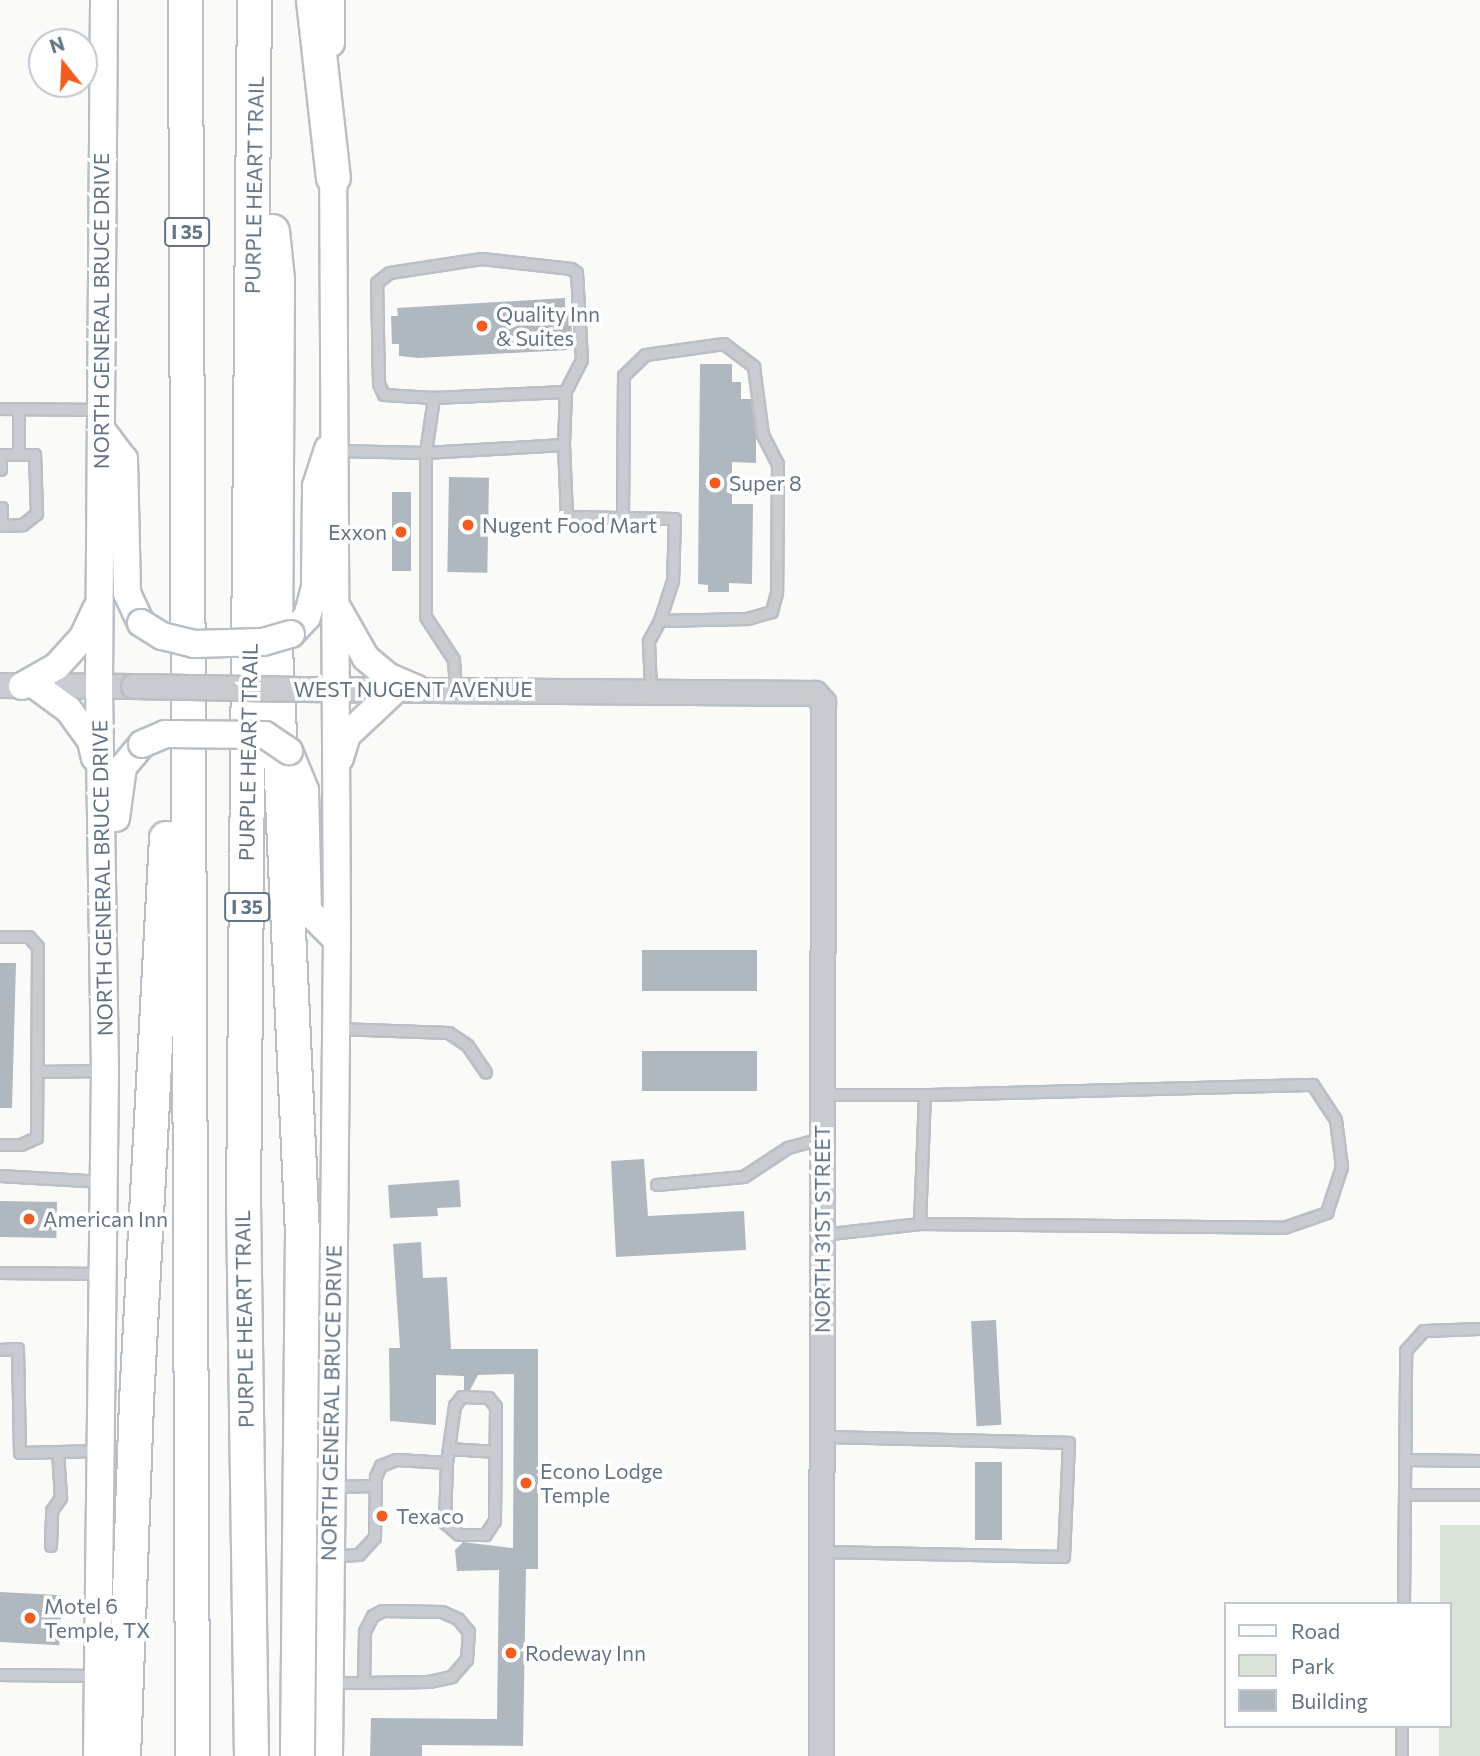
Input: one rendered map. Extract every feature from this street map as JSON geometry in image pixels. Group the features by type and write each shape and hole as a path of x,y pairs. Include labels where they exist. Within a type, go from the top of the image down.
{"highway":[{"name":"I 35","path":"185,0 192,1756"},
{"name":"PURPLE HEART TRAIL","path":"251,1756 243,1205 254,0"},
{"path":"313,0 333,177"},
{"path":"255,58 277,279 275,648 302,1233 297,1756"},
{"path":"123,1756 135,1401 186,465"}],"main road":[{"name":"NORTH GENERAL BRUCE DRIVE","path":"97,1756 105,1071 99,686 104,0"},
{"name":"NORTH GENERAL BRUCE DRIVE","path":"329,1756 337,940 336,423 331,0"},
{"path":"101,419 124,459 127,593 141,623 162,636 194,644 263,642 290,634 307,617 315,587 316,486 336,423"},
{"path":"19,685 65,656 83,637 99,601"},
{"path":"336,603 366,658 407,689 347,735 336,769"},
{"path":"19,685 68,709 90,741 100,779"},
{"path":"102,892 115,874 116,795 123,767 142,744 165,734 265,736 289,751 305,790 308,911 337,940"}],"street":[{"name":"WEST NUGENT AVENUE","path":"19,685 301,690 815,693 823,702"},
{"name":"NORTH 31ST STREET","path":"821,1756 823,702"}],"lane":[{"path":"566,392 435,398 384,395 379,384 377,283 390,273 482,259 571,269 577,273 582,360 566,392 564,445 567,517 676,519 673,581 660,621 649,642 651,690"},
{"path":"623,519 624,376 646,355 724,344 754,367 763,435 778,464 777,593 772,612 747,619 660,621"},
{"path":"435,398 426,453 426,617 454,660 456,689"},
{"path":"0,409 101,419"},
{"path":"19,409 19,455"},
{"path":"336,451 426,453 564,445"},
{"path":"1,470 1,455 35,455 37,514 23,525 1,526 2,508"},
{"path":"0,937 29,937 38,947 37,1138 21,1145 0,1145"},
{"path":"336,1029 449,1033 468,1046 486,1073"},
{"path":"37,1072 105,1071"},
{"path":"822,1095 1313,1085 1336,1120 1342,1167 1327,1213 1284,1228 920,1224 822,1235"},
{"path":"920,1224 925,1095"},
{"path":"657,1185 744,1177 788,1148 822,1139"},
{"path":"0,1176 104,1182"},
{"path":"0,1273 104,1274"},
{"path":"1404,1602 1406,1351 1424,1331 1480,1329"},
{"path":"0,1350 18,1349 19,1453 100,1451"},
{"path":"462,1397 489,1398 496,1408 495,1521 486,1535 459,1535 445,1523 449,1449 454,1406 462,1397"},
{"path":"822,1437 1069,1443 1064,1557 822,1552"},
{"path":"449,1449 496,1452"},
{"path":"51,1546 52,1511 61,1498 58,1452"},
{"path":"330,1556 359,1555 375,1538 376,1486 381,1466 397,1460 447,1463"},
{"path":"1405,1460 1480,1461"},
{"path":"330,1487 376,1486"},
{"path":"1405,1495 1480,1495"},
{"path":"329,1683 364,1683 429,1682 452,1677 467,1660 469,1632 458,1619 442,1612 383,1611 373,1616 365,1632 364,1683"},
{"path":"0,1675 97,1676"},
{"path":"1402,1728 1402,1756"}],"green space":[{"path":"1440,1525 1480,1525 1480,1756 1439,1756 1439,1728 1452,1728 1452,1602 1440,1602"}],"building":[{"name":"Quality Inn & Suites","path":"565,298 565,310 571,310 572,336 567,336 567,350 418,358 399,356 399,344 392,344 391,316 398,316 397,308"},
{"name":"Super 8","path":"700,364 732,364 732,382 741,382 741,399 751,399 756,437 756,463 732,462 732,504 753,504 752,584 729,583 729,592 708,592 708,585 698,584"},
{"name":"Nugent Food Mart","path":"449,477 489,478 487,573 447,572"},
{"name":"Exxon","path":"392,492 411,492 411,571 392,571"},
{"path":"642,950 757,950 757,991 642,991"},
{"path":"0,963 16,963 12,1108 0,1108"},
{"path":"642,1051 757,1051 757,1091 642,1091"},
{"path":"644,1159 648,1216 744,1211 746,1250 616,1257 611,1161"},
{"path":"459,1180 461,1207 437,1208 438,1216 390,1218 388,1185"},
{"name":"American Inn","path":"0,1201 57,1202 56,1238 0,1237"},
{"path":"421,1242 423,1278 447,1277 451,1349 538,1349 538,1569 526,1569 523,1746 422,1745 422,1756 370,1756 371,1718 497,1719 499,1570 457,1571 455,1550 463,1542 513,1548 514,1374 478,1375 470,1390 464,1390 464,1376 436,1375 436,1425 390,1421 389,1348 400,1348 393,1244"},
{"path":"996,1320 1001,1425 977,1426 971,1321"},
{"path":"975,1462 1002,1462 1002,1540 975,1540"},
{"name":"Motel 6 Temple, TX","path":"0,1592 62,1595 59,1645 0,1642"}],"place":[{"name":"Quality Inn & Suites","path":"482,326"},
{"name":"Super 8","path":"715,483"},
{"name":"Nugent Food Mart","path":"468,525"},
{"name":"Exxon","path":"401,532"},
{"name":"American Inn","path":"29,1219"},
{"name":"Econo Lodge Temple","path":"526,1483"},
{"name":"Texaco","path":"382,1516"},
{"name":"Motel 6 Temple, TX","path":"30,1618"},
{"name":"Rodeway Inn","path":"511,1653"}]}
